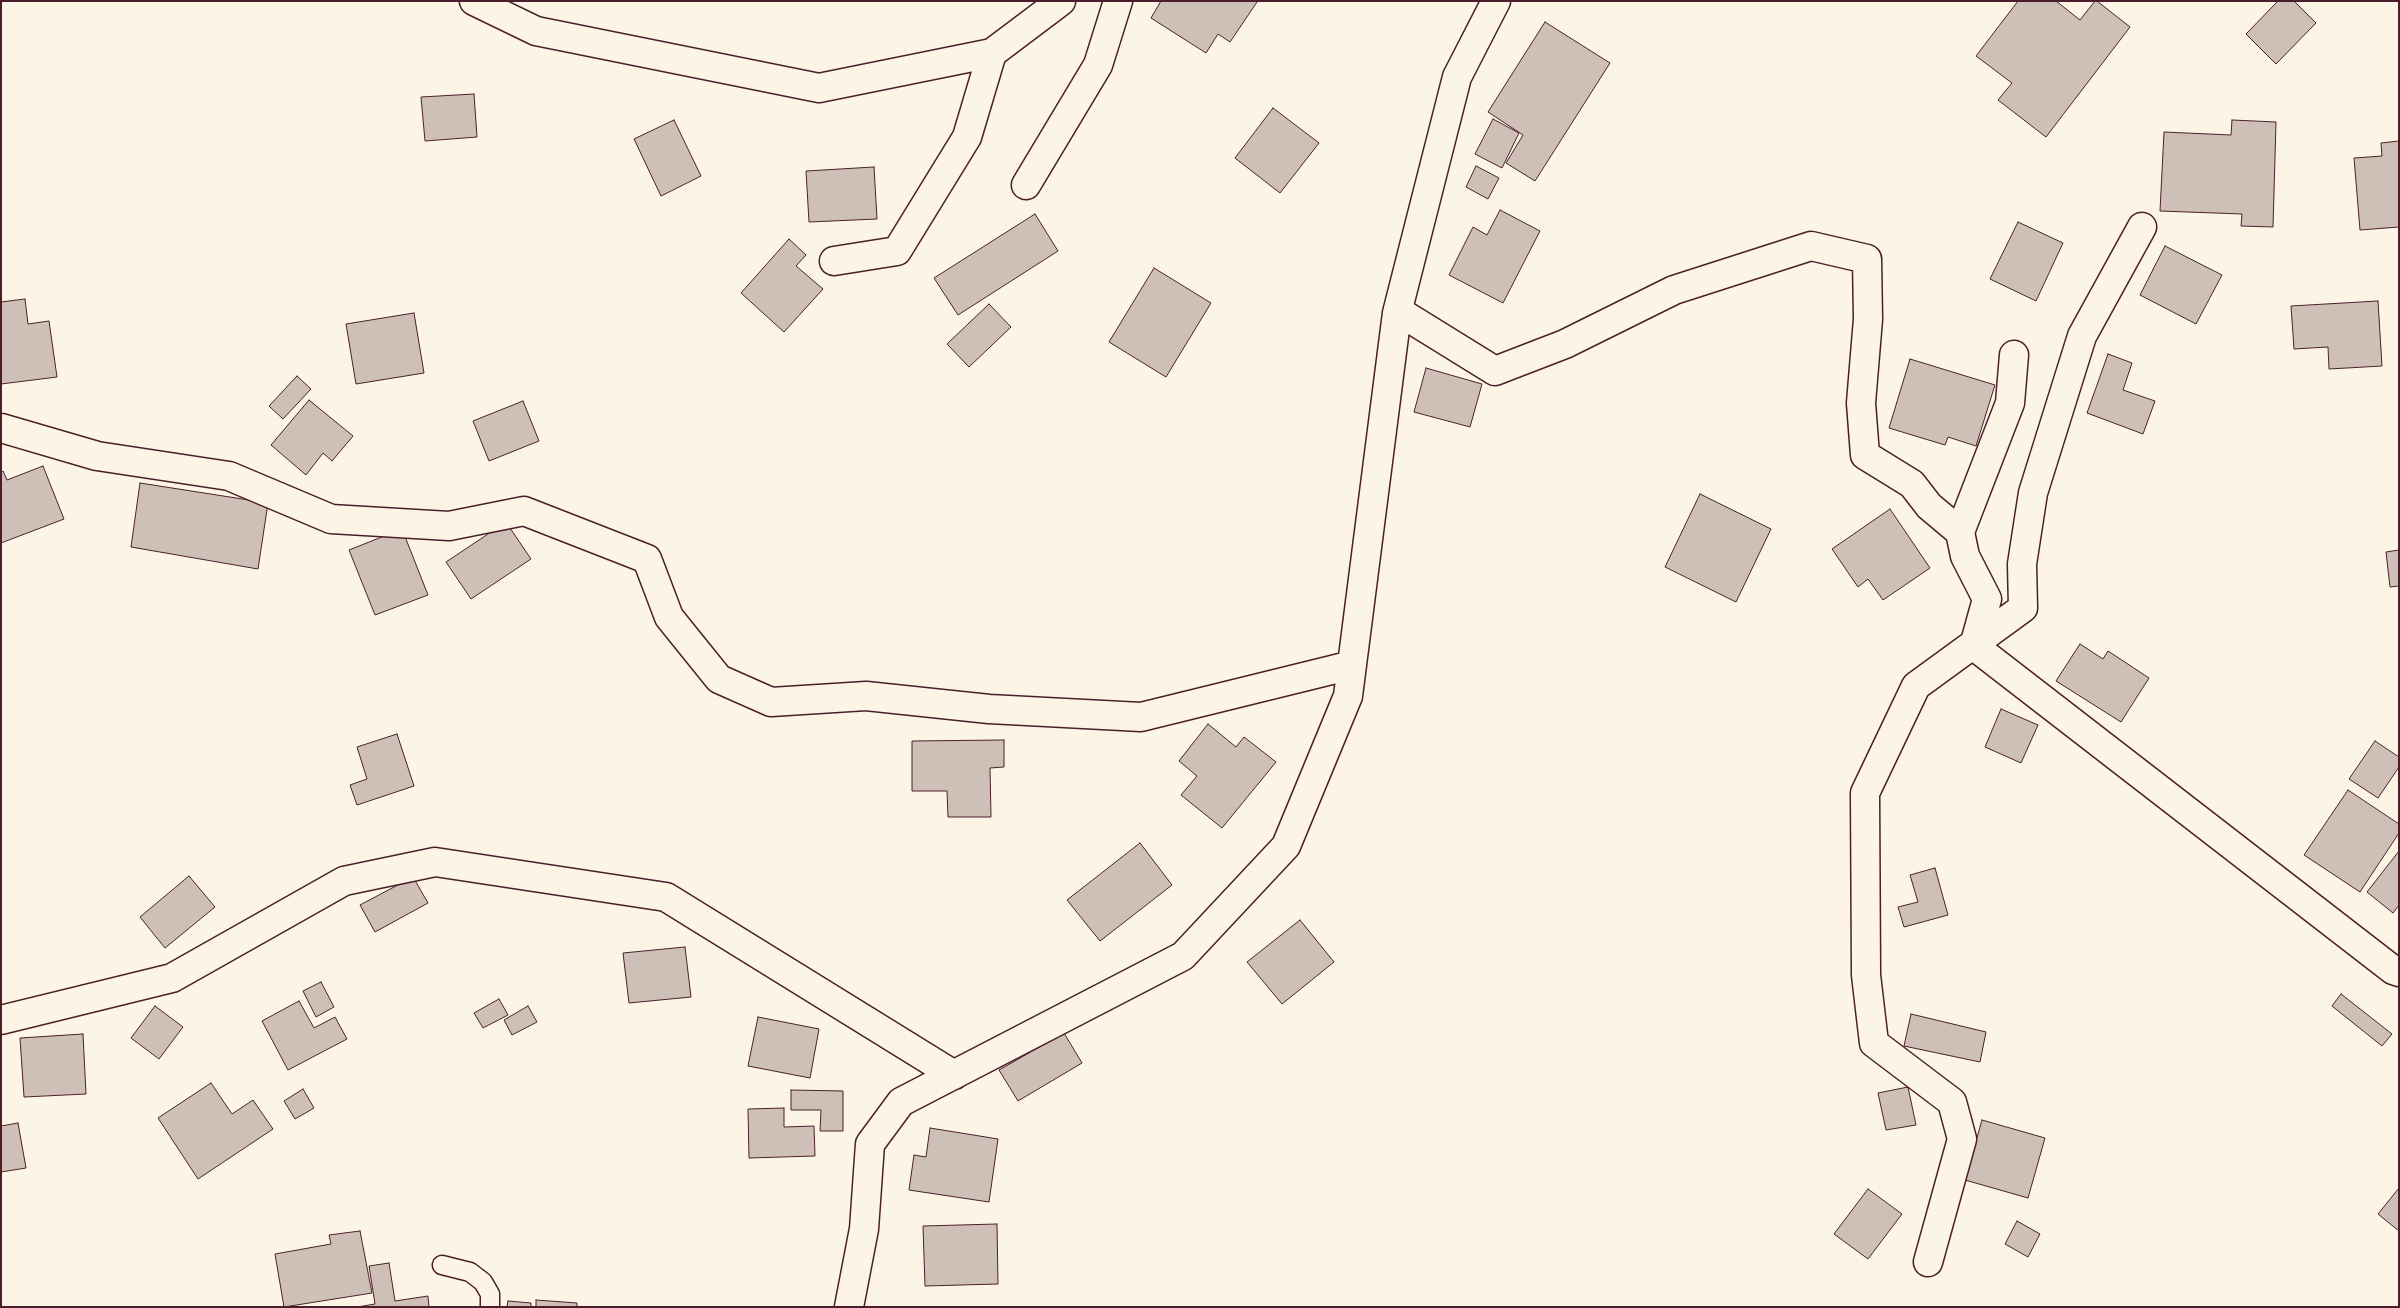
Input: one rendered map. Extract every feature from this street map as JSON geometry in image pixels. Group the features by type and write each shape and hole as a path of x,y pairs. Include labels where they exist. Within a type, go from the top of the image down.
{"street":[{"path":"474,1 536,31 819,88 992,53 1061,1"},
{"path":"1026,185 1098,64 1118,1"},
{"path":"849,1307 864,1229 870,1144 901,1102 1183,956 1286,846 1348,696 1398,311 1457,77 1496,1"},
{"path":"834,261 897,251 967,137 992,53"},
{"path":"1928,1262 1962,1139 1952,1102 1874,1043 1866,975 1865,793 1916,686 1974,646 2023,608 2022,564 2033,493 2082,336 2142,227"},
{"path":"1398,311 1495,371 1565,344 1674,290 1811,246 1868,260 1868,319 1861,403 1865,455 1912,484 1929,506 1960,532"},
{"path":"1974,646 1987,599 1965,556 1960,532 2010,403 2014,355"},
{"path":"1,428 98,456 229,476 331,519 449,526 524,511 647,559 669,617 719,678 771,702 866,696 990,709 1141,717 1352,665"},
{"path":"1974,646 2393,970 2399,972"},
{"path":"1,1020 172,978 344,881 436,862 666,897 954,1075"}],"lane":[{"path":"442,1265 470,1272 483,1282 490,1294 490,1307"}],"building":[{"path":"1161,1 1257,2 1230,42 1218,34 1206,53 1151,18"},
{"path":"2018,1 2056,1 2080,20 2097,1 2130,27 2046,137 1998,100 2012,83 1976,56"},
{"path":"2278,1 2294,1 2316,23 2276,64 2246,34"},
{"path":"1545,22 1610,63 1535,181 1506,163 1523,135 1488,112"},
{"path":"474,94 477,137 425,141 421,97"},
{"path":"1273,108 1319,143 1280,193 1235,158"},
{"path":"1493,119 1519,133 1502,168 1475,154"},
{"path":"674,120 701,176 661,196 634,139"},
{"path":"2232,120 2276,122 2273,227 2241,226 2242,214 2160,211 2164,132 2231,135"},
{"path":"2399,141 2399,227 2360,230 2354,158 2382,156 2381,143"},
{"path":"1476,166 1499,178 1488,199 1466,187"},
{"path":"874,167 877,219 809,222 806,171"},
{"path":"1500,210 1540,231 1503,303 1449,275 1473,227 1487,235"},
{"path":"1035,214 1058,251 958,315 934,278"},
{"path":"2018,222 2063,243 2036,301 1990,279"},
{"path":"789,239 806,255 796,266 823,289 784,332 741,293"},
{"path":"2165,246 2222,275 2196,324 2140,295"},
{"path":"1154,268 1211,303 1166,377 1109,342"},
{"path":"25,299 28,324 49,321 57,377 1,384 1,302"},
{"path":"2378,301 2382,366 2329,369 2328,347 2294,349 2291,306"},
{"path":"989,304 1011,327 969,367 947,344"},
{"path":"414,313 424,373 356,384 346,324"},
{"path":"2108,354 2132,363 2123,390 2155,401 2143,434 2087,413"},
{"path":"1910,359 1995,385 1976,446 1948,437 1945,445 1889,428"},
{"path":"1426,368 1482,384 1470,427 1414,412"},
{"path":"297,376 311,389 283,419 269,406"},
{"path":"309,400 353,436 332,461 323,453 306,475 271,445"},
{"path":"523,401 539,441 489,461 473,421"},
{"path":"43,466 64,519 1,543 1,472 3,471 7,480"},
{"path":"140,483 268,503 258,569 131,547"},
{"path":"1700,494 1771,529 1736,602 1665,567"},
{"path":"1890,509 1930,568 1883,600 1868,579 1858,587 1832,549"},
{"path":"506,522 531,559 471,599 446,562"},
{"path":"402,529 428,595 375,615 349,550"},
{"path":"2399,550 2399,586 2390,587 2386,552"},
{"path":"2080,644 2103,659 2108,651 2149,678 2121,722 2056,681"},
{"path":"2001,709 2038,725 2021,763 1985,747"},
{"path":"1208,724 1236,747 1244,737 1276,762 1222,828 1181,795 1197,776 1179,761"},
{"path":"397,734 414,786 357,805 350,785 367,779 357,747"},
{"path":"1004,740 1004,767 990,768 991,817 948,817 947,791 912,791 912,741"},
{"path":"2375,741 2399,757 2399,767 2378,798 2349,779"},
{"path":"2348,790 2399,824 2399,833 2360,892 2304,855"},
{"path":"1140,843 1172,885 1100,941 1067,900"},
{"path":"2399,851 2399,905 2393,913 2367,892"},
{"path":"1935,868 1948,915 1904,927 1898,907 1918,902 1910,875"},
{"path":"189,876 215,907 165,948 140,917"},
{"path":"413,877 428,903 375,932 360,905"},
{"path":"1300,920 1334,962 1282,1004 1247,962"},
{"path":"685,947 691,997 629,1003 623,953"},
{"path":"321,982 334,1007 316,1017 303,991"},
{"path":"2341,994 2392,1034 2382,1046 2332,1006"},
{"path":"499,999 508,1015 483,1028 474,1013"},
{"path":"299,1001 314,1028 335,1017 347,1039 288,1070 262,1021"},
{"path":"155,1006 183,1027 159,1059 131,1038"},
{"path":"528,1006 537,1022 512,1035 504,1020"},
{"path":"1911,1014 1986,1032 1980,1062 1904,1046"},
{"path":"758,1017 819,1029 810,1078 748,1066"},
{"path":"1064,1033 1082,1063 1018,1101 999,1070"},
{"path":"83,1034 86,1094 24,1097 20,1038"},
{"path":"211,1083 232,1114 253,1100 273,1129 198,1179 158,1118"},
{"path":"1908,1087 1916,1125 1886,1130 1878,1093"},
{"path":"303,1089 314,1108 295,1119 284,1101"},
{"path":"791,1090 843,1091 843,1131 820,1131 821,1110 791,1110"},
{"path":"784,1108 784,1127 814,1126 815,1156 749,1158 748,1109"},
{"path":"1982,1120 2045,1138 2028,1198 1965,1180"},
{"path":"18,1123 26,1168 1,1172 1,1126"},
{"path":"930,1128 998,1139 989,1202 909,1190 914,1155 926,1157"},
{"path":"2399,1188 2399,1231 2378,1214"},
{"path":"1868,1189 1902,1214 1868,1259 1834,1234"},
{"path":"2017,1221 2040,1234 2028,1257 2005,1244"},
{"path":"997,1224 998,1284 925,1286 923,1226"},
{"path":"360,1231 372,1293 284,1307 275,1254 331,1244 329,1235"},
{"path":"389,1263 395,1301 428,1296 429,1307 357,1307 375,1304 369,1266"},
{"path":"536,1300 577,1303 577,1307 536,1307"},
{"path":"508,1301 531,1303 531,1307 507,1307"}]}
